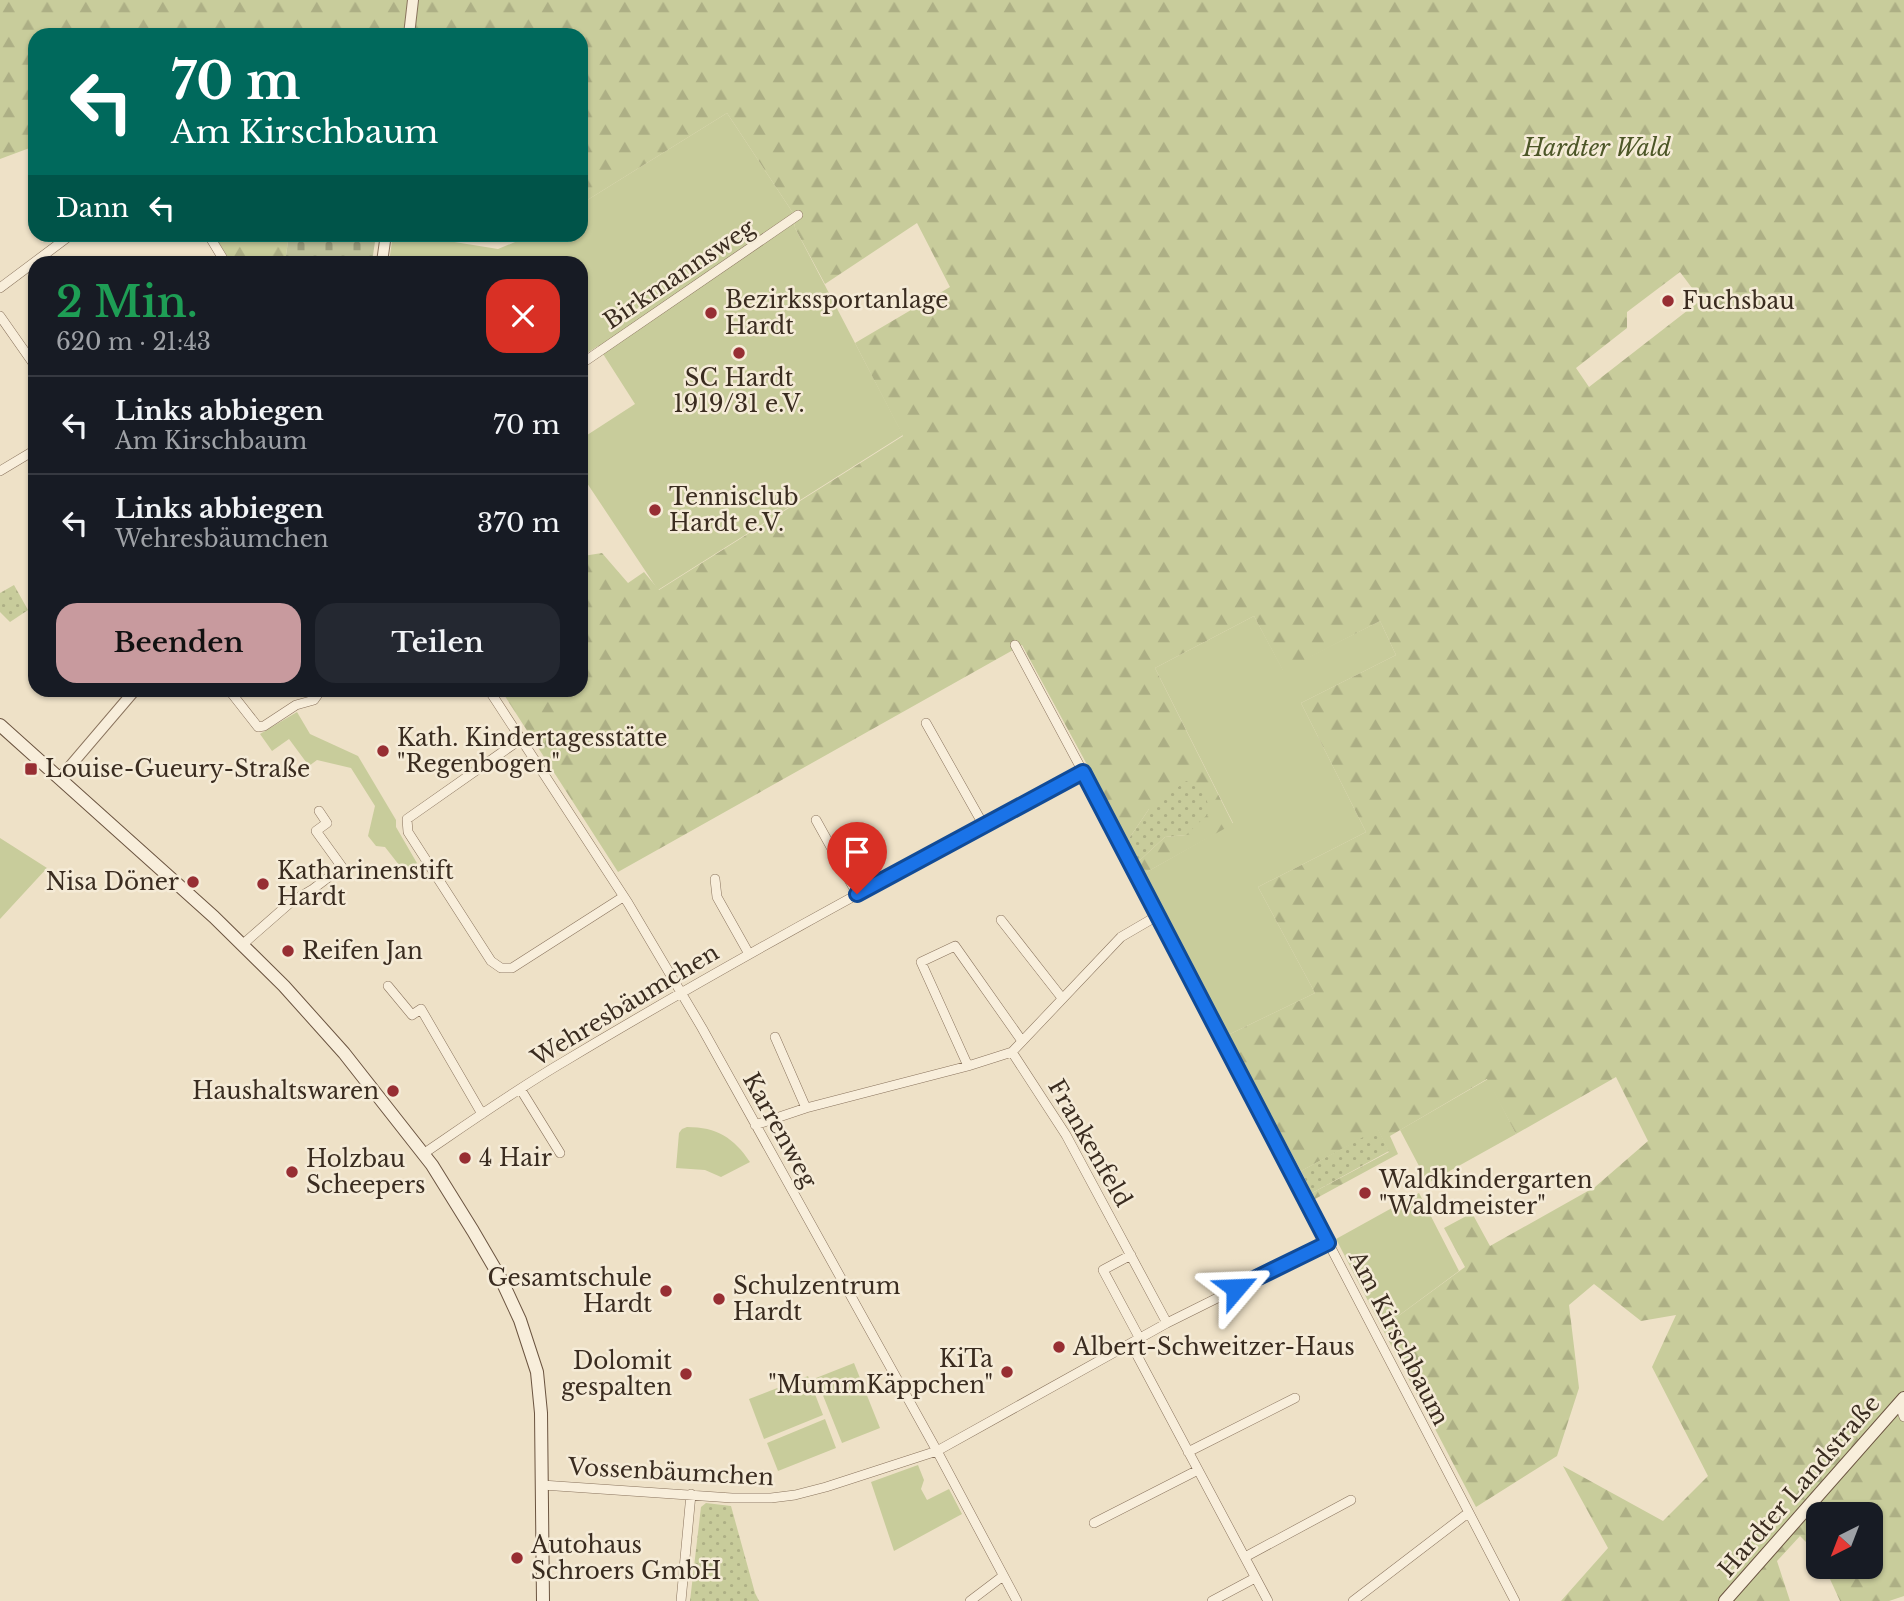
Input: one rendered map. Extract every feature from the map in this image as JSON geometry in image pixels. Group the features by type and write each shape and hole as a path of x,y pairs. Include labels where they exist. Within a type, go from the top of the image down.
{"main road":[{"path":"0,725 284,986 344,1053 424,1154 492,1261 523,1327 537,1372 541,1413 543,1601"},
{"name":"Hardter Landstraße","path":"1725,1601 1902,1401"}],"street":[{"path":"410,28 413,0"},
{"name":"Birkmannsweg","path":"588,359 798,215"},
{"path":"43,256 61,242"},
{"path":"0,288 28,267"},
{"path":"0,316 28,356"},
{"path":"0,471 28,454"},
{"name":"Am Kirschbaum","path":"1015,645 1515,1601"},
{"path":"60,778 129,697"},
{"path":"234,697 258,727 264,726 296,705 316,697"},
{"name":"Karrenweg","path":"494,697 624,897 681,993 937,1451 1017,1601"},
{"path":"926,723 984,826"},
{"path":"521,739 407,819 408,832 491,961 501,968 512,968 624,897"},
{"name":"Wehresbäumchen","path":"424,1154 562,1062 681,993 1083,772"},
{"path":"242,945 291,902 342,867 316,831 327,823 318,811"},
{"path":"816,820 857,894"},
{"name":"Wehresbäumchen","path":"715,879 718,897 749,954"},
{"path":"755,1125 806,1108 1012,1052 1121,937 1157,915"},
{"path":"1001,920 1062,998"},
{"path":"968,1066 921,962 955,946 1022,1041"},
{"path":"388,986 412,1015 421,1009 482,1114"},
{"path":"775,1037 806,1108"},
{"name":"Frankenfeld","path":"1012,1052 1066,1135 1167,1323"},
{"name":"Wehresbäumchen","path":"520,1090 560,1153"},
{"name":"Vossenbäumchen","path":"542,1485 771,1498 794,1495 937,1451 1167,1323 1328,1243"},
{"path":"1130,1255 1103,1270 1188,1452 1268,1601"},
{"path":"1188,1452 1295,1398"},
{"path":"1902,1401 1904,1417"},
{"path":"1094,1523 1198,1470"},
{"path":"681,1601 691,1494"},
{"path":"1245,1557 1351,1500"},
{"path":"1353,1601 1468,1513"},
{"path":"970,1601 1003,1576"},
{"path":"1212,1601 1255,1578"}],"green space":[{"name":"Hardter Wald","path":"0,0 1904,0 1904,1596 1889,1601 1840,1601 1830,1579 1883,1579 1883,1502 1806,1502 1806,1542 1800,1536 1777,1561 1790,1601 1561,1601 1608,1548 1563,1466 1663,1521 1708,1476 1652,1367 1676,1315 1641,1321 1594,1284 1569,1305 1579,1388 1557,1456 1476,1507 1382,1328 1465,1267 1444,1228 1472,1213 1490,1246 1595,1187 1648,1141 1616,1077 1516,1134 1487,1079 1390,1136 1398,1154 1315,1199 1312,1193 1389,1152 1378,1130 1301,1171 1228,1035 1315,993 1258,887 1366,832 1301,703 1396,655 1380,621 1283,671 1254,616 1155,668 1233,824 1145,873 1139,861 1165,837 1186,835 1149,809 1128,840 1022,645 618,872 506,697 588,697 588,555 602,553 628,583 644,572 659,590 903,436 855,343 950,287 917,223 825,284 795,228 793,213 727,113 588,200 588,28 28,28 28,149 0,159","holes":["1680,272 1701,300 1589,387 1576,368 1627,328 1627,312"]},
{"name":"Bezirkssportanlage Hardt","path":"727,113 793,213 795,228 903,435 658,590 588,485 588,434 635,404 598,346 588,352 588,256 390,256 392,242 454,242 498,249 515,242 588,242 588,200"},
{"path":"218,242 288,242 286,256 227,256"},
{"path":"288,242 375,242 373,256 286,256"},
{"path":"14,585 28,610 10,622 0,612 0,593"},
{"path":"1254,616 1283,670 1380,621 1396,655 1301,703 1366,832 1258,887 1315,993 1228,1035 1145,873 1233,823 1155,668"},
{"path":"297,712 310,734 358,756 396,820 396,827 421,870 410,879 385,847 376,846 368,836 375,806 351,768 317,760 309,766 289,739 272,751 260,734"},
{"path":"1186,781 1203,787 1210,812 1186,835 1165,837 1139,861 1128,840 1149,809"},
{"path":"0,838 47,868 0,919"},
{"path":"1488,1079 1516,1134 1428,1183 1400,1130"},
{"path":"687,1127 707,1129 724,1136 738,1146 750,1162 721,1177 705,1170 676,1168 679,1133"},
{"path":"1378,1129 1389,1151 1312,1193 1301,1171"},
{"path":"1419,1193 1459,1271 1382,1328 1336,1239"},
{"path":"854,1363 880,1428 842,1443 816,1378"},
{"path":"808,1376 823,1415 764,1439 749,1399"},
{"path":"825,1419 836,1448 778,1471 767,1443"},
{"path":"918,1465 924,1480 921,1489 927,1500 949,1489 962,1514 894,1551 871,1482"},
{"path":"706,1503 731,1506 759,1601 690,1601 701,1507"}],"place":[{"name":"Fuchsbau","path":"1668,301"},
{"name":"Bezirkssportanlage Hardt","path":"711,313"},
{"name":"SC Hardt 1919/31 e.V.","path":"739,353"},
{"name":"Tennisclub Hardt e.V.","path":"655,510"},
{"name":"Kath. Kindertagesstätte \"Regenbogen\"","path":"383,751"},
{"name":"Louise-Gueury-Straße","path":"31,769"},
{"name":"Nisa Döner","path":"193,882"},
{"name":"Katharinenstift Hardt","path":"263,884"},
{"name":"Reifen Jan","path":"288,951"},
{"name":"Haushaltswaren","path":"393,1091"},
{"name":"4 Hair","path":"465,1158"},
{"name":"Holzbau Scheepers","path":"292,1172"},
{"name":"Waldkindergarten \"Waldmeister\"","path":"1365,1193"},
{"name":"Gesamtschule Hardt","path":"666,1291"},
{"name":"Schulzentrum Hardt","path":"719,1299"},
{"name":"Albert-Schweitzer-Haus","path":"1059,1347"},
{"name":"KiTa \"MummKäppchen\"","path":"1007,1372"},
{"name":"Dolomit gespalten","path":"686,1374"},
{"name":"Autohaus Schroers GmbH","path":"517,1558"}],"route":[{"path":"857,894 1083,772 1328,1243 1236,1288"}]}
